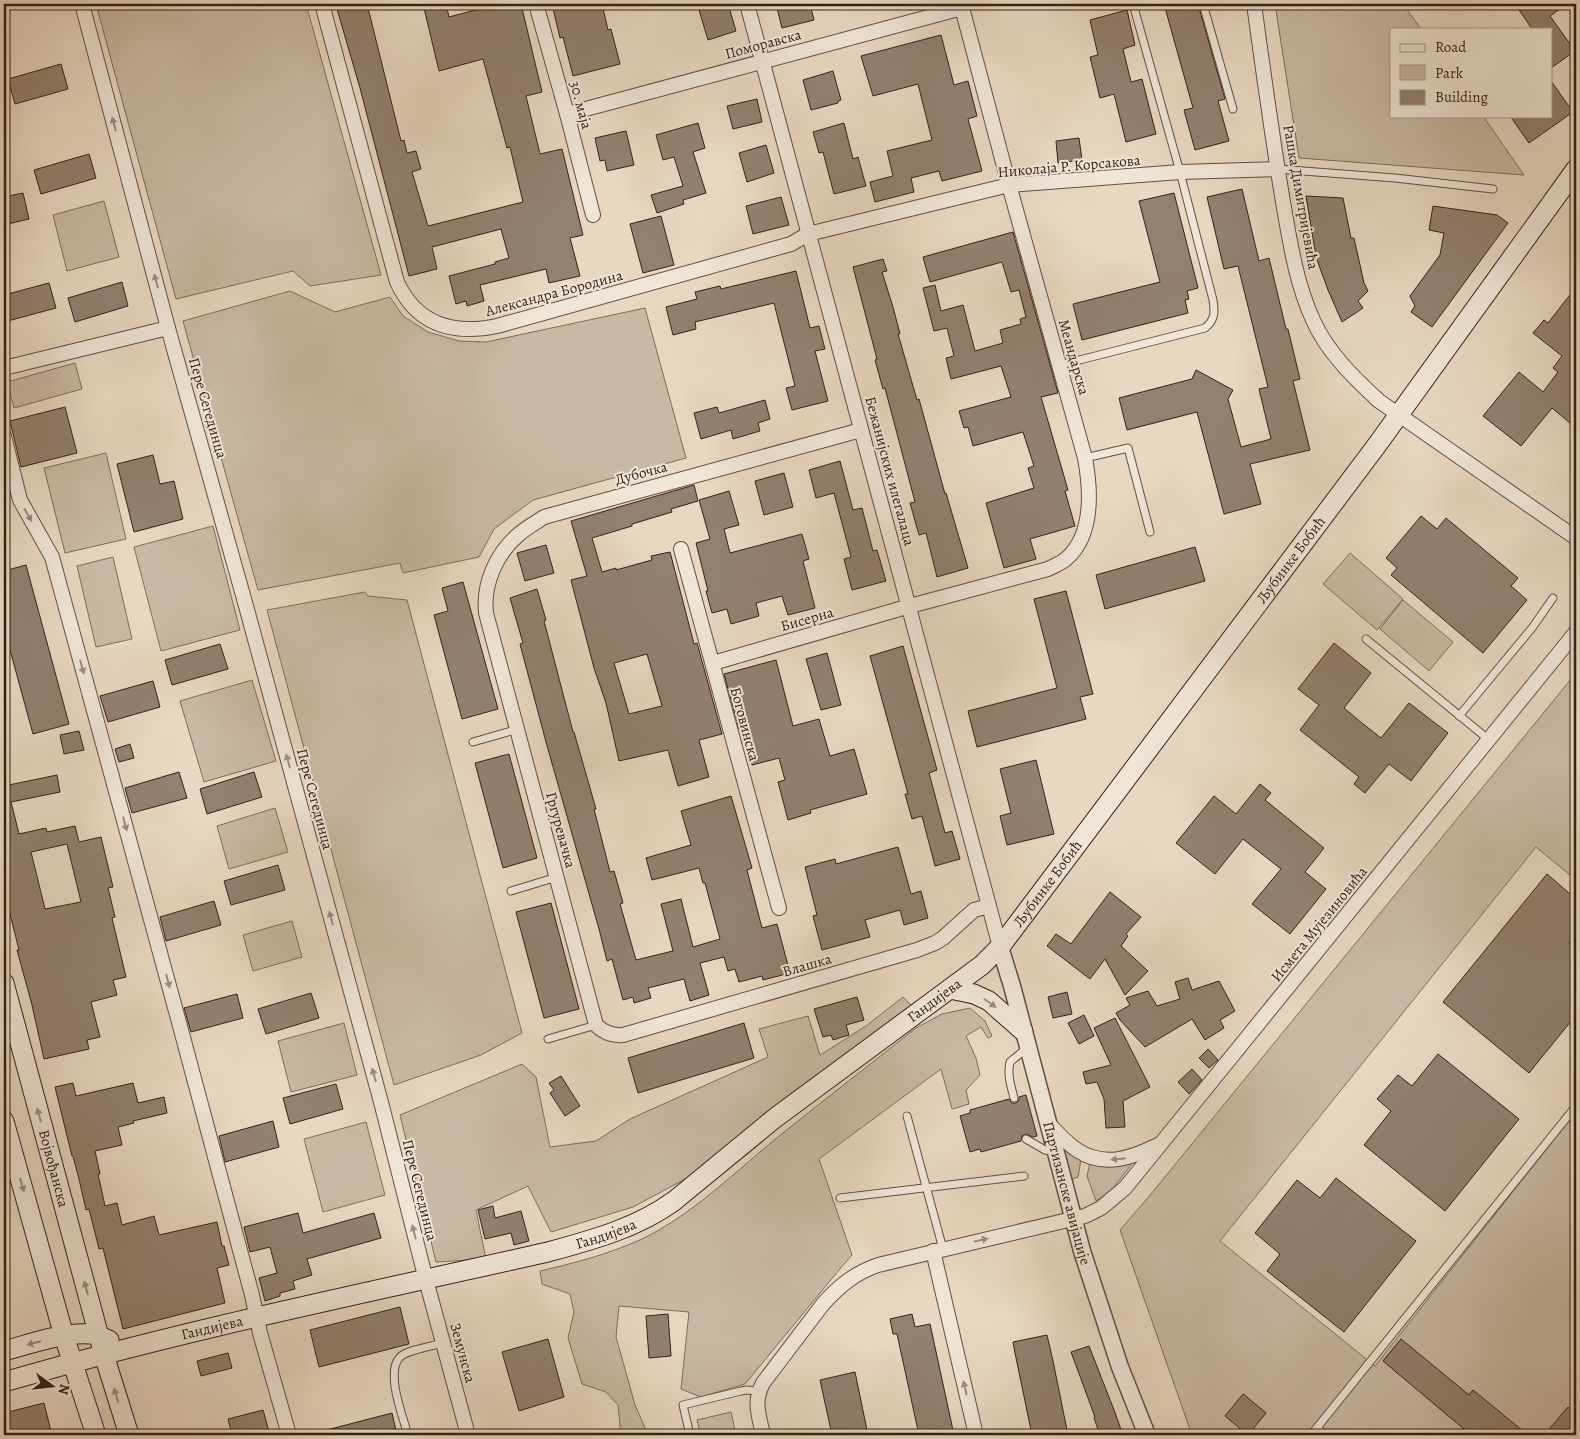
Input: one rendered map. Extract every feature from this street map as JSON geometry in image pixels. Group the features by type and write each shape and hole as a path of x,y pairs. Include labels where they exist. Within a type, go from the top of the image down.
{"main road":[{"name":"Љубинке Бобић","path":"1000,947 1398,415 1576,169"},
{"name":"Гандијева","path":"4,1382 72,1362 257,1317 566,1247 615,1232 638,1222 674,1201 775,1118 982,965 1000,947"},
{"name":"Војвођанска","path":"4,983 98,1336 129,1435"},
{"path":"950,989 974,994 989,1001 1026,1040"},
{"path":"4,1121 64,1336 96,1435"},
{"path":"4,1351 64,1336 86,1334 98,1336 131,1348"}],"street":[{"name":"Пере Сегединца","path":"82,4 168,328 381,1102 426,1280"},
{"name":"Александра Бородина","path":"322,4 397,282 410,304 431,322 462,329 480,330 790,244 808,234"},
{"name":"30. маја","path":"536,4 593,215"},
{"name":"Бежанијских илегалаца","path":"747,4 1000,947"},
{"name":"Рашка Димитријевића","path":"1254,4 1277,169 1292,256 1313,320 1332,353 1379,402 1576,538"},
{"name":"Поморавска","path":"567,114 963,5"},
{"name":"Меандарска","path":"910,606 1048,569 1066,559 1076,545 1083,532 1089,509 1088,475 1085,458 1009,185 963,5"},
{"name":"Николаја Р. Корсакова","path":"808,234 1009,185 1180,172 1277,169"},
{"path":"4,368 168,328"},
{"name":"Дубочка","path":"486,613 484,600 496,562 517,536 544,517 862,430"},
{"path":"4,436 20,500 52,557 177,1015 288,1435"},
{"name":"Боговинска","path":"681,549 778,908"},
{"name":"Бисерна","path":"713,663 910,606"},
{"name":"Гргуревачка","path":"486,613 596,1025"},
{"name":"Исмета Мујезиновића","path":"759,1392 763,1383 823,1304 848,1280 859,1273 878,1265 938,1250 1073,1220 1093,1213 1125,1188 1576,632"},
{"name":"Влашка","path":"596,1025 608,1034 623,1035 928,947 943,938 974,910 989,906"},
{"name":"Партизанске авијације","path":"1000,947 1084,1259 1120,1367 1147,1435"},
{"path":"1048,1123 1076,1150 1101,1159 1117,1160 1138,1155 1163,1142"},
{"path":"938,1250 976,1435"},
{"name":"Земунска","path":"426,1280 468,1435"},
{"path":"759,1392 757,1403 763,1435"}],"lane":[{"path":"1060,366 1205,328 1213,320 1215,311 1180,172 1133,4"},
{"path":"1203,4 1233,109"},
{"path":"1277,169 1395,178 1493,189"},
{"path":"1085,458 1128,448 1150,532"},
{"path":"1459,716 1532,628 1552,598"},
{"path":"1366,639 1488,739"},
{"path":"473,742 518,729"},
{"path":"511,891 557,877"},
{"path":"548,1039 596,1025"},
{"path":"1014,1098 1008,1074 1009,1066 1026,1040"},
{"path":"1311,1435 1576,1106"},
{"path":"907,1116 926,1187 938,1250"},
{"path":"1026,1139 1045,1150 1056,1153"},
{"path":"840,1198 1024,1176"},
{"path":"408,1435 393,1380 396,1363 400,1356 407,1353 443,1343"},
{"path":"690,1435 683,1405 740,1390 759,1392"},
{"path":"1317,1428 1326,1435"}],"green space":[{"path":"96,4 306,4 381,275 310,286 293,271 176,299"},
{"path":"1275,4 1403,4 1420,28 1390,28 1390,118 1484,118 1524,175 1299,158"},
{"path":"104,201 119,257 67,271 53,215"},
{"path":"290,291 335,312 390,297 403,316 428,332 459,341 486,342 645,308 686,458 533,500 494,529 479,557 403,573 400,563 258,590 183,321"},
{"path":"75,363 82,389 14,408 7,382"},
{"path":"106,453 126,539 65,553 44,468"},
{"path":"213,526 240,630 161,651 134,547"},
{"path":"1350,553 1403,599 1377,630 1323,584"},
{"path":"113,557 132,639 96,647 77,566"},
{"path":"365,592 368,596 407,600 522,1033 481,1055 394,1085 267,610"},
{"path":"1403,600 1453,642 1429,671 1380,629"},
{"path":"1576,673 1576,880 1536,847 1220,1241 1375,1366 1576,1112 1576,1435 1192,1435 1120,1230"},
{"path":"252,680 276,761 204,782 180,701"},
{"path":"275,808 288,852 229,869 217,826"},
{"path":"292,921 302,957 253,971 243,935"},
{"path":"903,997 912,1006 687,1178 633,1207 551,1232 528,1186 476,1210 486,1259 436,1262 400,1115 522,1064 536,1077 550,1147 596,1141 630,1119 768,1057 759,1029 808,1016 820,1055 866,1026"},
{"path":"970,1008 985,1021 992,1036 988,1038 981,1027 966,1036 976,1058 980,1075 966,1090 969,1104 952,1109 941,1069 819,1159 852,1255 745,1384 701,1397 681,1389 689,1312 619,1306 616,1337 635,1405 648,1435 621,1435 618,1405 606,1392 582,1384 568,1338 574,1312 570,1294 542,1284 540,1271 604,1254 642,1239 660,1229 694,1207 773,1141 916,1028 942,1014"},
{"path":"344,1023 357,1075 291,1092 278,1041"},
{"path":"366,1122 385,1195 323,1212 304,1139"},
{"path":"1064,1149 1081,1159 1078,1177 1070,1180"},
{"path":"1090,1162 1107,1167 1131,1165 1110,1192 1096,1201 1087,1176"},
{"path":"731,1412 736,1435 701,1435 697,1420"}],"building":[{"path":"354,4 367,4 401,141 404,140 407,153 416,151 421,169 412,172 428,226 523,202 510,147 507,148 483,59 439,71 423,4 446,4 449,17 498,4 521,4 542,92 526,96 540,154 562,149 583,235 570,238 580,276 549,283 546,269 480,285 484,301 467,306 466,301 456,304 449,276 495,264 495,262 509,258 501,229 432,247 437,269 409,276 360,88 337,9"},
{"path":"552,4 602,4 608,30 611,29 620,64 573,76 563,37 560,38"},
{"path":"719,4 728,4 736,31 708,40 699,10"},
{"path":"776,4 810,4 814,20 782,28"},
{"path":"1164,4 1186,4 1187,7 1198,4 1225,99 1218,101 1229,141 1195,150 1184,110 1193,108"},
{"path":"1515,4 1567,4 1550,16 1575,51 1552,67 1552,28 1531,28"},
{"path":"1127,10 1135,45 1123,49 1131,82 1142,79 1156,134 1126,142 1114,94 1100,98 1090,57 1098,55 1090,20"},
{"path":"941,35 954,85 968,81 977,116 968,119 982,171 942,181 939,171 911,178 914,192 875,202 870,182 893,176 887,151 932,140 918,84 873,96 861,56"},
{"path":"61,64 68,89 15,104 8,79"},
{"path":"833,71 841,100 838,103 811,110 803,80"},
{"path":"1552,82 1573,112 1529,143 1511,118 1552,118"},
{"path":"757,99 762,122 733,129 727,106"},
{"path":"698,123 705,148 693,152 706,193 683,200 684,204 657,213 651,195 683,186 674,157 663,160 656,135"},
{"path":"844,123 853,159 858,157 866,186 834,194 823,152 819,153 813,132"},
{"path":"626,131 634,165 607,171 605,160 600,161 595,138"},
{"path":"1079,138 1082,160 1058,163 1056,141"},
{"path":"766,145 774,173 747,182 739,153"},
{"path":"89,154 96,178 41,194 34,170"},
{"path":"1242,189 1259,261 1269,258 1286,329 1288,329 1300,379 1293,381 1310,450 1250,464 1261,504 1224,514 1197,412 1127,430 1119,398 1192,379 1196,370 1233,390 1228,399 1241,447 1271,439 1259,389 1268,387 1238,266 1224,269 1207,197"},
{"path":"23,193 29,219 4,225 4,197"},
{"path":"1174,193 1198,288 1187,291 1189,299 1185,300 1188,313 1082,340 1073,304 1160,282 1139,201"},
{"path":"1306,196 1343,198 1351,238 1354,238 1364,283 1368,291 1358,301 1363,308 1342,322 1316,257"},
{"path":"781,197 789,225 753,234 746,206"},
{"path":"1433,206 1497,215 1508,223 1432,327 1411,312 1415,306 1410,296 1440,255 1444,233 1429,230"},
{"path":"661,216 674,265 643,273 630,224"},
{"path":"1013,232 1058,393 1041,397 1068,490 1065,491 1075,526 1030,539 1036,559 1004,568 986,503 1034,488 1028,468 1034,466 1023,432 973,446 968,427 964,428 959,411 1011,397 1001,366 951,379 946,358 954,356 947,328 934,331 923,288 935,285 941,311 963,305 975,351 1003,343 1000,330 1021,324 1020,319 1026,317 1019,290 1011,292 1002,262 930,282 923,257"},
{"path":"883,259 887,271 882,272 900,334 898,334 968,568 937,577 926,533 919,535 910,503 915,502 885,388 883,389 875,360 877,359 853,267"},
{"path":"796,271 810,328 819,326 825,349 815,351 828,401 792,410 786,388 795,386 774,303 695,322 696,329 673,335 666,307 697,299 695,292 720,286 721,289"},
{"path":"122,282 128,306 75,322 68,298"},
{"path":"49,283 56,308 4,322 4,295"},
{"path":"1576,287 1576,428 1552,408 1521,446 1483,416 1519,372 1543,392 1558,372 1553,368 1562,356 1533,333 1544,320 1548,323"},
{"path":"765,400 770,419 758,423 760,431 733,439 731,430 701,439 694,413 717,407 719,413"},
{"path":"65,407 77,453 21,467 10,421"},
{"path":"153,455 160,484 174,481 183,519 134,532 117,464"},
{"path":"840,461 853,510 862,508 873,551 877,550 886,581 852,590 844,559 851,557 834,493 816,498 809,470"},
{"path":"784,473 793,507 764,515 755,481"},
{"path":"694,485 698,501 671,509 672,512 632,524 632,526 592,538 602,572 652,560 651,556 670,552 694,644 697,643 722,734 699,740 709,777 678,786 668,750 619,761 606,703 594,668 571,580 587,576 571,521","holes":["647,654 662,706 629,714 614,663"]},
{"path":"729,491 739,525 724,529 730,553 802,534 809,559 803,561 815,608 788,615 782,596 756,603 759,616 731,624 727,609 712,613 696,543 710,539 699,500"},
{"path":"1421,516 1437,529 1446,518 1518,578 1511,586 1527,600 1483,653 1391,575 1397,568 1386,558"},
{"path":"546,545 554,573 525,581 517,553"},
{"path":"1195,547 1205,581 1105,609 1096,575"},
{"path":"26,565 69,724 33,734 4,628 4,571"},
{"path":"463,582 498,709 462,719 434,615 448,611 442,588"},
{"path":"537,589 573,732 596,809 594,809 610,872 614,871 623,903 620,904 636,960 673,951 661,904 681,899 693,947 720,939 699,868 652,880 646,858 691,845 681,811 731,796 752,868 747,870 762,928 777,924 790,973 763,980 762,976 739,982 735,969 728,971 724,957 700,963 709,995 690,1001 684,979 648,988 651,998 634,1003 633,997 623,1000 612,959 607,961 546,742 520,644 523,643 510,598"},
{"path":"1066,591 1093,694 1080,697 1086,719 977,747 968,711 1057,688 1034,599"},
{"path":"1334,643 1371,673 1344,708 1381,738 1409,703 1448,733 1411,781 1389,764 1365,793 1354,784 1359,777 1300,730 1319,705 1298,689"},
{"path":"220,644 228,669 172,685 165,660"},
{"path":"903,646 937,770 929,773 945,833 952,831 960,859 935,866 922,816 912,819 905,794 908,794 870,656"},
{"path":"827,653 841,705 821,710 806,659"},
{"path":"776,660 793,726 819,719 830,756 854,749 867,794 810,810 811,813 788,820 778,782 785,780 779,758 752,765 743,728 739,729 724,674"},
{"path":"153,681 160,707 108,722 100,696"},
{"path":"79,731 84,750 64,754 60,735"},
{"path":"130,744 134,758 119,762 115,749"},
{"path":"509,754 537,858 503,868 475,763"},
{"path":"1036,760 1054,834 1007,845 1000,816 1011,813 1000,769"},
{"path":"179,772 187,798 132,813 125,788"},
{"path":"254,772 262,797 207,814 200,789"},
{"path":"57,775 60,792 11,802 19,834 46,828 47,832 75,826 79,842 101,837 113,887 108,888 115,917 112,918 126,977 113,980 117,995 91,1002 100,1037 87,1040 89,1049 44,1059 17,950 19,950 4,896 4,793 6,793 4,786","holes":["67,844 81,902 45,909 31,852"]},
{"path":"1260,784 1271,793 1265,800 1324,848 1305,872 1326,889 1290,934 1252,904 1281,869 1243,839 1215,874 1176,843 1214,796 1236,814"},
{"path":"898,847 911,894 921,891 928,918 904,925 900,910 865,920 870,937 822,950 813,916 817,915 805,867 835,859 836,864"},
{"path":"278,865 285,890 231,905 224,881"},
{"path":"1547,874 1576,899 1576,934 1569,943 1576,948 1576,1015 1529,1073 1443,1002"},
{"path":"1110,892 1141,917 1126,934 1128,936 1121,946 1148,971 1125,995 1105,959 1090,979 1047,946 1056,934 1071,944"},
{"path":"214,901 221,925 166,941 160,917"},
{"path":"551,903 579,1009 544,1018 516,912"},
{"path":"1188,978 1192,990 1219,981 1235,1011 1220,1020 1224,1028 1205,1040 1192,1019 1145,1047 1116,1013 1130,1005 1126,998 1148,991 1157,1006 1180,999 1175,982"},
{"path":"1067,992 1072,1014 1053,1018 1048,997"},
{"path":"311,993 319,1018 266,1034 258,1009"},
{"path":"237,994 243,1018 191,1032 184,1008"},
{"path":"857,997 864,1020 846,1025 849,1035 833,1040 831,1035 823,1037 814,1009"},
{"path":"1084,1015 1094,1036 1079,1044 1068,1023"},
{"path":"1115,1018 1150,1087 1123,1101 1125,1127 1106,1128 1104,1099 1097,1082 1086,1084 1083,1072 1111,1065 1094,1028"},
{"path":"744,1023 754,1058 638,1093 628,1058"},
{"path":"1208,1049 1218,1060 1209,1068 1199,1058"},
{"path":"1438,1054 1519,1119 1445,1211 1364,1145 1391,1111 1377,1099 1398,1075 1412,1086"},
{"path":"1192,1069 1202,1080 1189,1094 1178,1082"},
{"path":"561,1076 580,1106 565,1116 550,1093 554,1090 549,1083"},
{"path":"73,1083 76,1096 133,1083 138,1103 164,1097 167,1113 133,1121 134,1123 118,1127 122,1145 95,1151 105,1206 117,1203 122,1225 154,1216 159,1235 217,1222 222,1246 224,1246 229,1265 217,1268 225,1303 123,1329 103,1248 99,1249 89,1209 86,1210 55,1087"},
{"path":"336,1084 343,1109 290,1124 283,1098"},
{"path":"1026,1095 1037,1136 1033,1137 1026,1134 1022,1136 1021,1141 981,1152 980,1149 970,1152 960,1116 970,1113 970,1110 1009,1099 1012,1103 1016,1103 1019,1097"},
{"path":"273,1121 279,1147 225,1162 219,1136"},
{"path":"1336,1178 1416,1241 1344,1332 1267,1271 1280,1254 1255,1233 1297,1180 1320,1198"},
{"path":"493,1206 495,1218 521,1211 529,1241 514,1245 511,1233 485,1239 478,1210"},
{"path":"298,1213 303,1233 374,1213 381,1238 307,1259 312,1275 293,1281 295,1289 280,1293 280,1296 265,1301 259,1278 277,1273 270,1247 250,1252 244,1227"},
{"path":"400,1307 409,1344 319,1367 310,1330"},
{"path":"668,1314 671,1356 649,1358 646,1316"},
{"path":"912,1314 915,1327 930,1324 954,1435 919,1435 897,1334 893,1334 890,1319"},
{"path":"1047,1335 1068,1435 1032,1435 1013,1342"},
{"path":"548,1339 564,1397 519,1411 502,1352"},
{"path":"1401,1339 1469,1395 1473,1390 1528,1435 1471,1435 1383,1361"},
{"path":"1089,1346 1123,1435 1100,1435 1071,1352"},
{"path":"228,1353 232,1368 201,1376 197,1361"},
{"path":"855,1372 868,1435 832,1435 820,1380"},
{"path":"1243,1394 1266,1413 1248,1435 1225,1416"},
{"path":"44,1403 52,1435 4,1435 4,1413"},
{"path":"1568,1407 1576,1414 1576,1430 1572,1435 1544,1435"},
{"path":"263,1410 270,1435 232,1435 228,1419"},
{"path":"392,1413 397,1435 324,1435 323,1431"}]}
